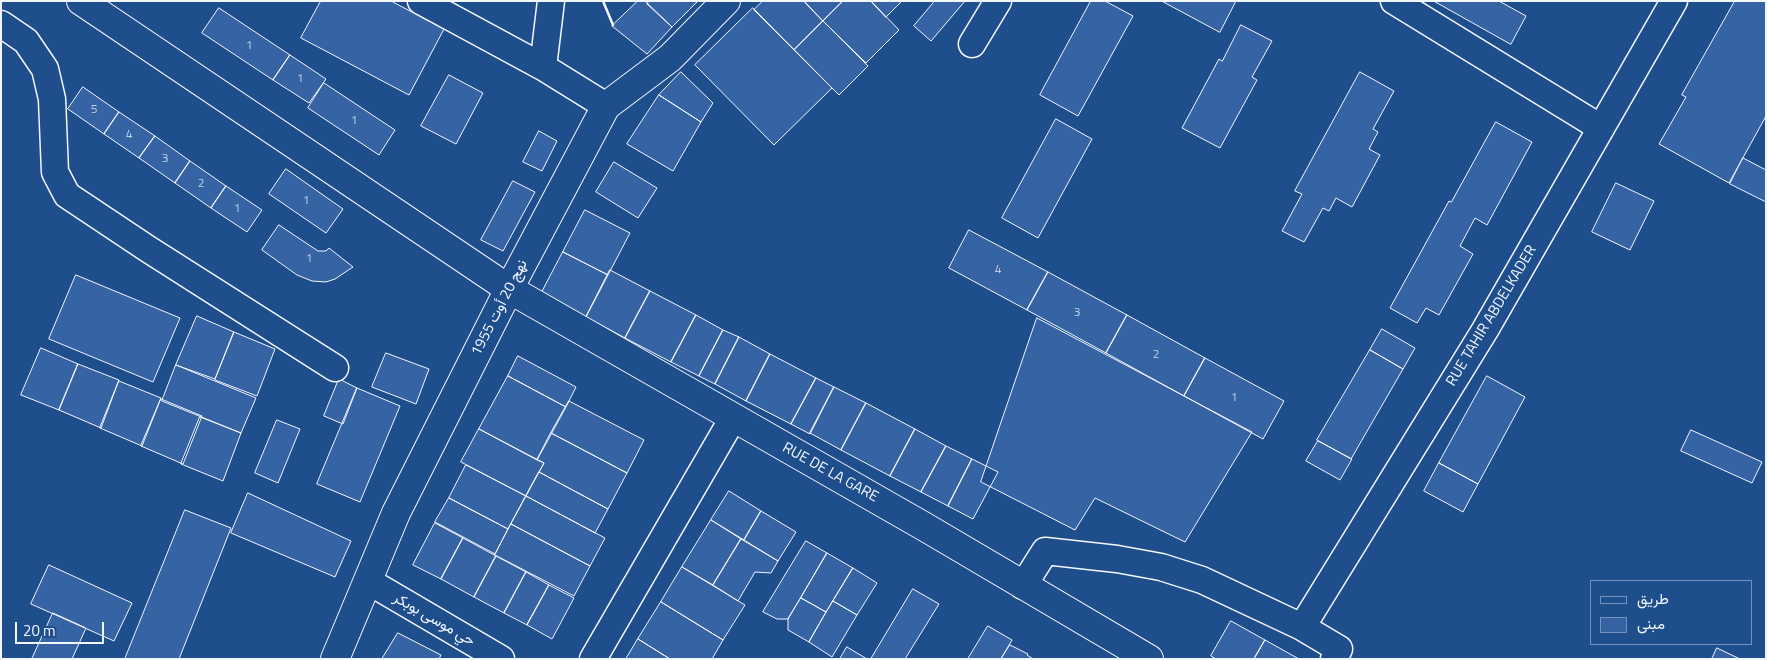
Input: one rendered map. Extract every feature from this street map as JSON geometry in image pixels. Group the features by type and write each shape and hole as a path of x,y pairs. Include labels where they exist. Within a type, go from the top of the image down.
{"street":[{"name":"RUE DE LA GARE","path":"82,1 509,289 910,519 1149,659"},
{"path":"421,1 543,67 606,106"},
{"path":"543,67 551,1"},
{"name":"نهج 20 أوت 1955","path":"335,659 396,513 509,289 606,106 670,58 726,1"},
{"path":"972,44 998,1"},
{"path":"1394,1 1601,128"},
{"name":"RUE TAHIR ABDELKADER","path":"1302,627 1485,330 1674,1"},
{"path":"1,24 26,41 45,69 52,99 55,172 67,195 335,368"},
{"path":"593,659 733,418"},
{"path":"1023,586 1045,551 1117,559 1161,568 1202,580 1302,627 1339,649 1334,659"},
{"name":"حي موسى بوبكر","path":"368,581 501,659"}],"building":[{"path":"321,1 391,1 444,29 409,95 301,38"},
{"path":"638,1 645,1 672,27 647,54 612,26"},
{"path":"650,1 698,1 672,27 647,4"},
{"path":"763,1 804,1 823,21 794,50 754,10"},
{"path":"804,1 843,1 823,21"},
{"path":"843,1 871,1 899,30 866,63 823,21"},
{"path":"871,1 902,1 886,17"},
{"path":"935,1 965,1 931,41 914,26"},
{"path":"1091,1 1105,1 1133,16 1078,116 1040,95"},
{"path":"1162,1 1236,1 1220,32"},
{"path":"1434,1 1499,1 1526,16 1511,44"},
{"path":"1735,1 1766,1 1766,116 1729,183 1659,144 1686,97 1682,95"},
{"path":"219,8 290,55 273,80 202,33"},
{"path":"753,8 832,88 774,145 695,65"},
{"path":"823,21 868,66 839,95 794,50"},
{"path":"1241,25 1272,41 1252,77 1257,80 1220,148 1182,128 1219,59 1222,61"},
{"path":"290,55 326,79 309,103 273,80"},
{"path":"681,72 713,103 701,122 659,95"},
{"path":"1360,72 1394,91 1373,129 1378,132 1369,149 1380,155 1352,207 1336,198 1329,211 1323,208 1304,242 1282,231 1302,194 1295,191"},
{"path":"449,75 483,93 456,144 421,126"},
{"path":"324,83 395,130 379,155 308,108"},
{"path":"83,87 119,112 104,134 68,109"},
{"path":"659,95 701,122 673,171 627,144"},
{"path":"119,112 155,136 139,158 104,134"},
{"path":"1056,119 1092,139 1038,238 1002,218"},
{"path":"1496,122 1532,142 1487,225 1475,218 1460,246 1473,254 1439,315 1426,308 1417,323 1390,308 1449,201 1451,202"},
{"path":"539,131 557,141 542,171 523,162"},
{"path":"155,136 190,161 175,183 139,158"},
{"path":"1743,158 1766,170 1766,202 1730,184"},
{"path":"190,161 226,186 211,208 175,183"},
{"path":"614,162 657,188 638,218 596,192"},
{"path":"286,169 343,209 326,233 269,194"},
{"path":"513,181 535,192 503,251 481,240"},
{"path":"1616,183 1654,201 1630,250 1592,232"},
{"path":"226,186 262,210 247,232 211,208"},
{"path":"585,210 630,233 608,275 563,252"},
{"path":"279,225 318,251 326,251 329,248 353,267 335,279 326,282 312,281 297,275 262,250"},
{"path":"969,230 1048,272 1027,310 949,268"},
{"path":"563,252 608,275 586,317 541,294"},
{"path":"610,270 650,291 625,338 586,317"},
{"path":"1048,272 1127,315 1106,353 1027,310"},
{"path":"76,275 180,318 153,382 49,339"},
{"path":"650,291 696,315 671,362 625,338"},
{"path":"696,315 723,330 699,376 671,362"},
{"path":"1127,315 1205,358 1184,396 1106,353"},
{"path":"197,316 234,332 215,379 176,365"},
{"path":"1037,318 1252,432 1185,542 1095,498 1075,530 981,482"},
{"path":"1382,329 1415,348 1403,369 1370,350"},
{"path":"723,330 739,337 715,384 699,376"},
{"path":"234,332 275,349 257,396 215,380"},
{"path":"739,337 770,354 746,401 715,384"},
{"path":"41,348 78,364 59,410 21,395"},
{"path":"1370,350 1403,369 1351,459 1317,440"},
{"path":"386,353 429,369 416,404 372,387"},
{"path":"770,354 816,378 791,424 746,401"},
{"path":"518,356 576,387 566,407 508,376"},
{"path":"1205,358 1284,401 1263,439 1184,396"},
{"path":"78,364 119,380 101,428 59,410"},
{"path":"176,365 256,398 241,433 162,401"},
{"path":"508,376 566,407 537,460 479,429"},
{"path":"1487,376 1525,397 1478,484 1439,463"},
{"path":"816,378 834,387 810,434 791,424"},
{"path":"339,379 357,388 343,424 324,416"},
{"path":"119,381 161,398 142,446 100,428"},
{"path":"834,387 866,403 841,450 810,433"},
{"path":"357,388 400,406 360,502 317,484"},
{"path":"161,399 202,416 183,464 141,446"},
{"path":"569,401 644,440 627,473 551,433"},
{"path":"866,403 915,429 890,476 841,450"},
{"path":"200,417 241,433 223,481 181,464"},
{"path":"277,420 300,429 278,483 255,473"},
{"path":"479,429 544,463 526,496 461,462"},
{"path":"915,429 946,446 921,492 890,476"},
{"path":"1691,430 1762,462 1752,483 1681,451"},
{"path":"551,433 627,473 608,509 539,472 544,463 537,460"},
{"path":"1318,441 1352,459 1340,480 1306,461"},
{"path":"946,446 972,459 948,506 921,492"},
{"path":"972,459 998,472 973,519 948,506"},
{"path":"1439,463 1478,484 1463,512 1424,491"},
{"path":"466,465 526,496 508,529 449,498"},
{"path":"539,472 608,509 595,533 526,496"},
{"path":"729,491 761,511 744,540 711,520"},
{"path":"248,493 351,541 335,577 231,533"},
{"path":"526,496 605,538 590,566 511,524"},
{"path":"449,498 508,529 495,554 435,522"},
{"path":"185,510 231,528 179,659 125,659"},
{"path":"761,511 796,532 778,561 744,540"},
{"path":"711,520 741,539 713,585 682,567"},
{"path":"435,523 463,538 441,579 413,565"},
{"path":"511,524 590,566 574,596 495,555"},
{"path":"463,538 496,556 474,597 441,579"},
{"path":"741,539 778,561 771,573 755,572 738,601 713,585"},
{"path":"806,541 827,553 788,619 777,619 763,612"},
{"path":"827,553 853,568 826,612 801,598"},
{"path":"496,556 526,572 504,613 474,597"},
{"path":"49,565 132,603 114,641 31,604"},
{"path":"682,567 745,605 723,640 661,602"},
{"path":"853,568 877,583 857,615 833,601"},
{"path":"526,572 549,585 527,625 504,613"},
{"path":"549,585 574,598 552,639 527,625"},
{"path":"913,589 939,604 905,659 871,659"},
{"path":"801,598 826,612 809,642 788,630 788,619"},
{"path":"833,601 857,615 832,657 809,642"},
{"path":"661,602 723,640 712,659 670,659 638,639"},
{"path":"53,613 86,628 72,659 32,659"},
{"path":"1231,621 1265,640 1254,659 1216,659 1211,656"},
{"path":"988,626 1012,640 1001,659 968,659"},
{"path":"398,633 441,655 439,659 382,659"},
{"path":"638,639 670,659 626,659"},
{"path":"1265,640 1299,659 1254,659"},
{"path":"1010,645 1028,654 1033,659 1001,659"},
{"path":"847,647 867,659 840,659"},
{"path":"1717,648 1740,659 1712,659"}],"wall":[{"path":"603,1 613,25"}]}
